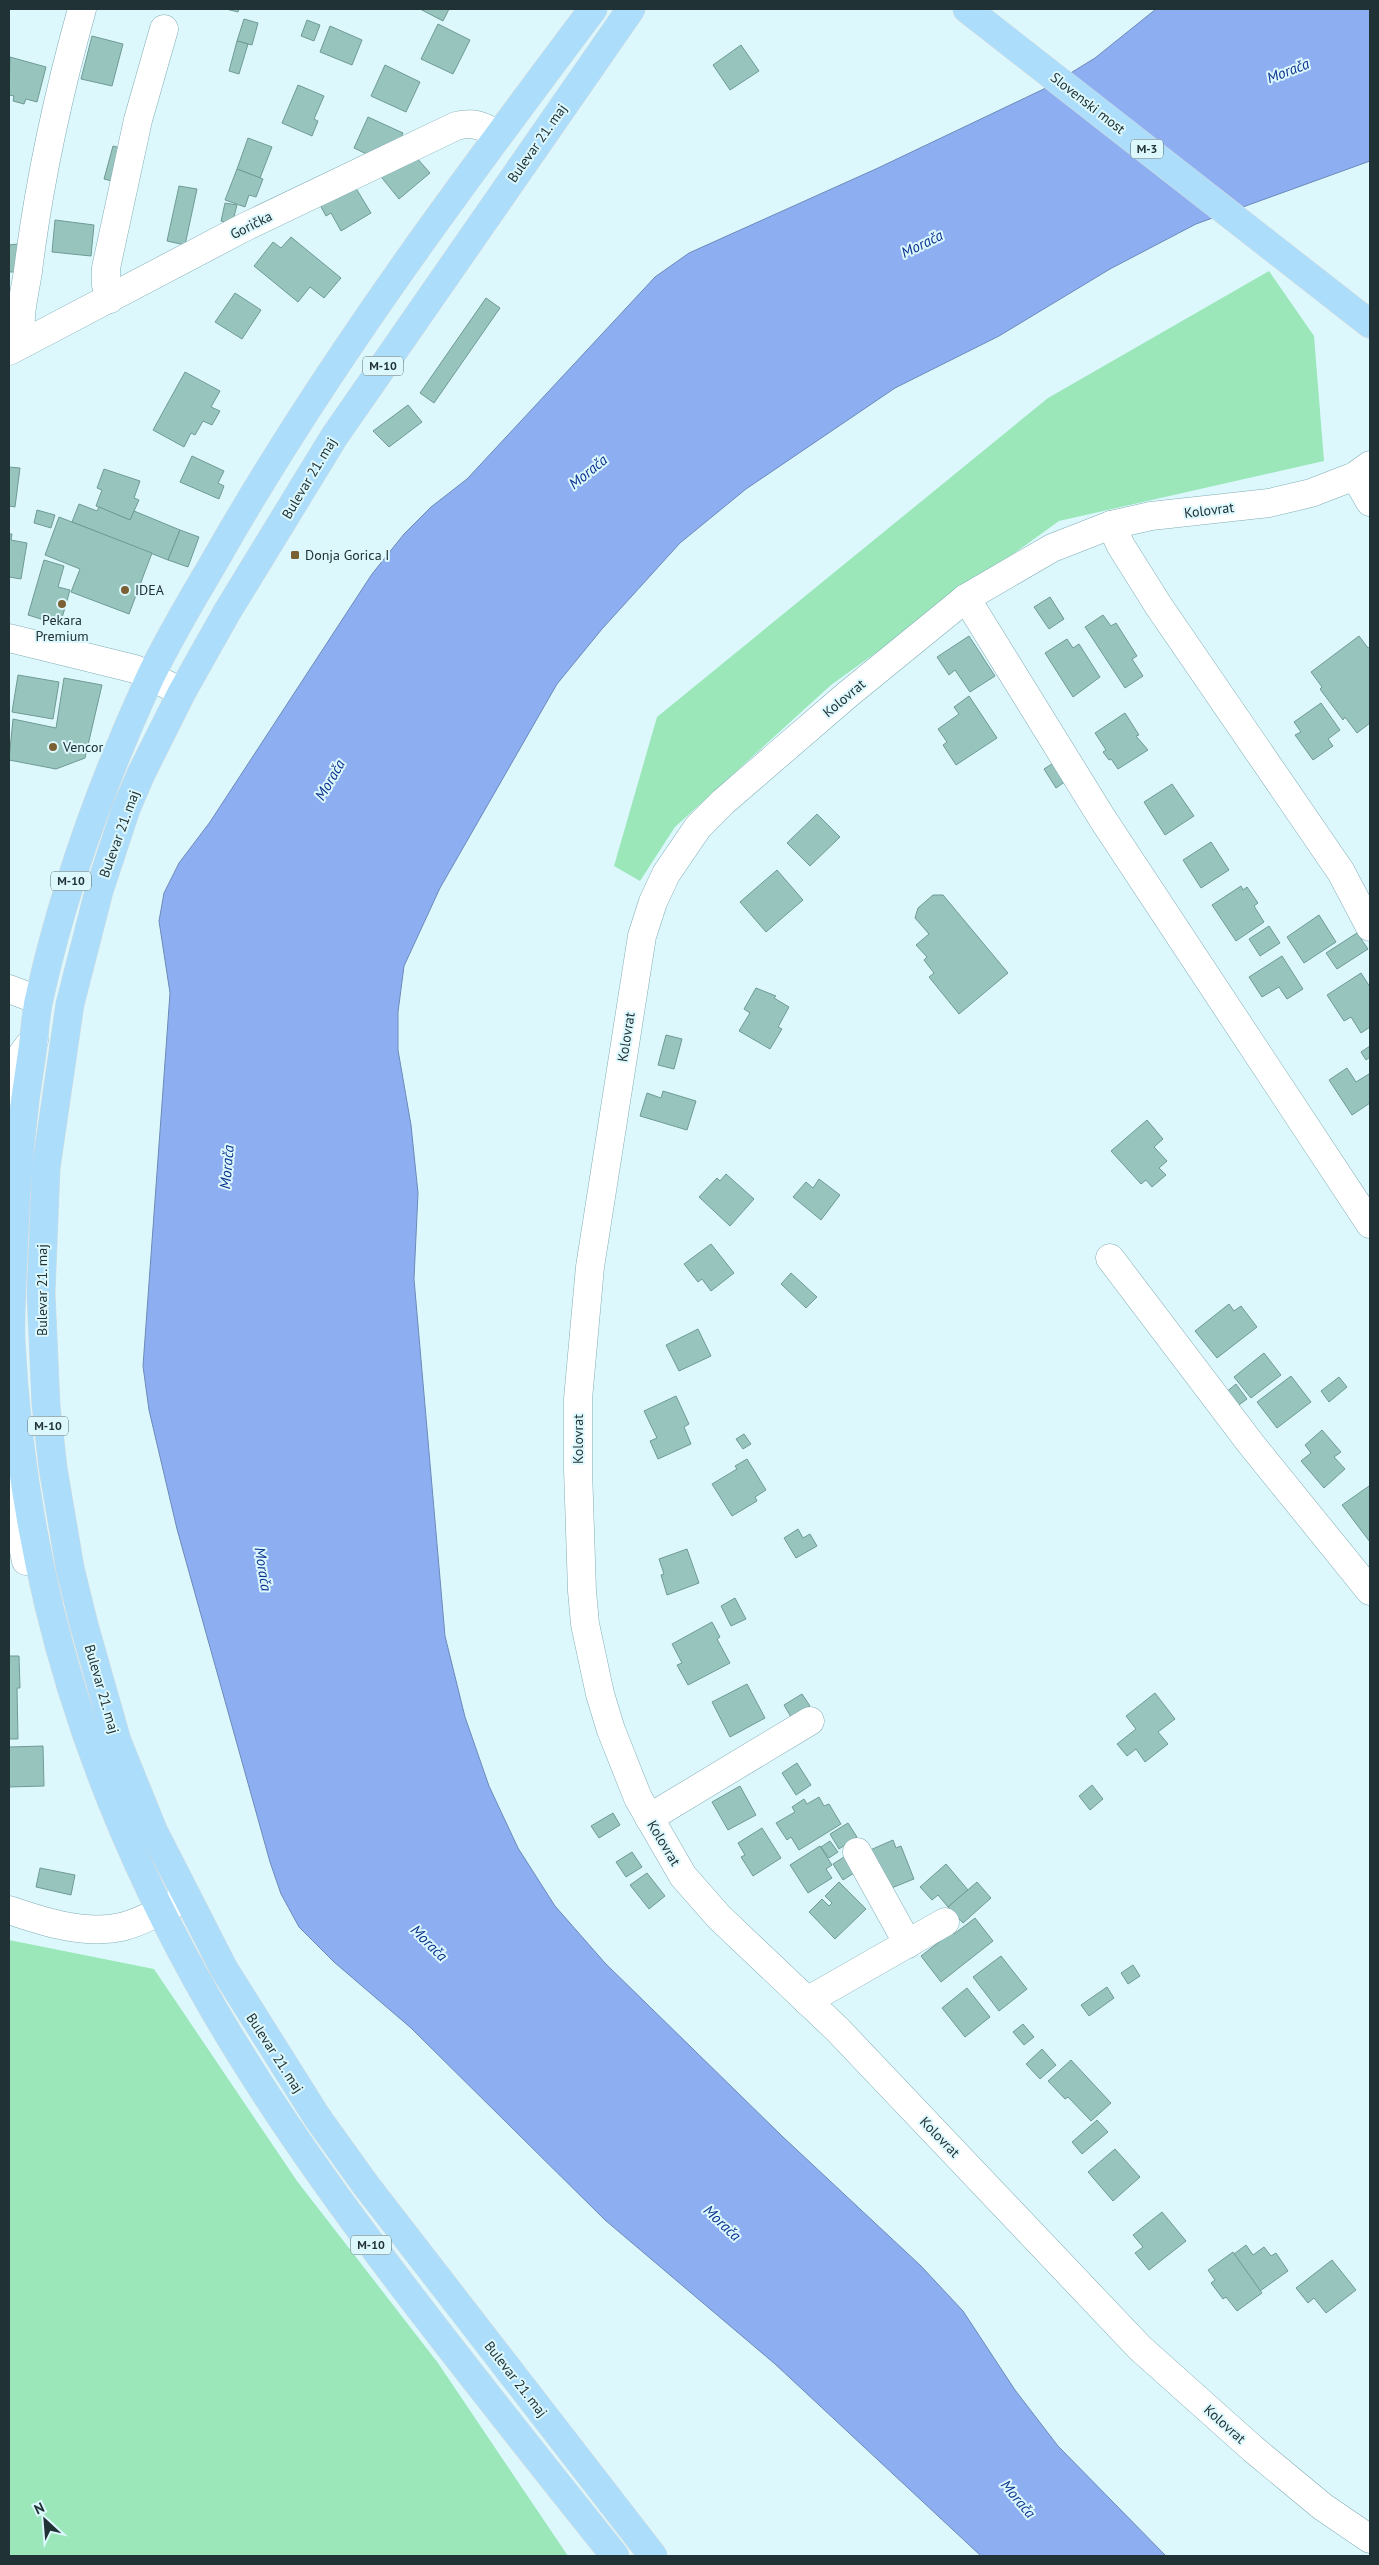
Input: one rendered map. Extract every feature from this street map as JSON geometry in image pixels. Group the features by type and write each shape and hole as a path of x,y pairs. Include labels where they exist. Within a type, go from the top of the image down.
{"main road":[{"name":"Bulevar 21. maj","path":"593,9 497,136 339,360 242,514 150,676 82,845 38,1000 34,1040 23,1107 16,1178 11,1305 17,1478 66,1676 100,1774 138,1866 229,2035 317,2171 361,2233 615,2556"},
{"name":"Bulevar 21. maj","path":"631,9 334,437 227,612 182,692 126,810 98,890 78,968 63,1041 46,1168 41,1293 46,1405 61,1522 84,1625 106,1705 133,1786 160,1844 224,1969 248,2011 317,2117 365,2184 652,2556"},
{"name":"Slovenski most","path":"967,9 1370,324"},
{"path":"339,360 372,382"}],"street":[{"path":"17,347 34,220 49,139 82,9"},
{"path":"110,299 106,285 106,268 138,120 164,29"},
{"name":"Gorička","path":"17,347 246,227 456,126 478,124 488,128 497,136"},
{"path":"1362,470 1370,502"},
{"name":"Kolovrat","path":"1362,470 1311,493 1269,503 1151,516 1111,525 1052,548 966,598 847,695 723,802 698,827 666,874 642,936 590,1267 579,1380 578,1469 582,1591 591,1657 610,1730 631,1783 683,1876 718,1917 838,2030 1140,2348 1253,2449 1323,2507 1370,2540"},
{"path":"1111,525 1121,546 1158,605 1341,872 1370,927"},
{"path":"966,598 1102,818 1370,1224"},
{"path":"9,638 110,663 150,676 182,692"},
{"path":"9,989 38,1000"},
{"path":"9,1091 13,1072 19,1057 34,1040"},
{"path":"1110,1258 1251,1444 1370,1591"},
{"path":"649,1818 810,1721"},
{"path":"857,1852 908,1944"},
{"path":"9,1910 65,1926 104,1929 126,1926 188,1897"},
{"path":"807,2001 945,1922"}],"green space":[{"path":"1269,271 1314,336 1324,461 1059,521 831,685 675,827 640,881 614,866 657,717 1048,398"},
{"path":"9,1940 154,1969 297,2181 438,2363 568,2556 9,2556"}],"water":[{"name":"Morača","path":"1156,9 1370,9 1370,161 1196,224 1110,269 999,336 895,388 746,489 680,543 602,629 557,684 440,888 404,966 398,1012 398,1050 411,1125 418,1193 414,1279 445,1636 465,1717 489,1786 518,1848 555,1906 605,1963 783,2137 921,2266 963,2311 1015,2390 1058,2446 1166,2556 981,2556 775,2364 605,2220 411,2028 334,1962 299,1927 281,1894 270,1862 177,1529 149,1410 143,1366 170,993 159,921 164,893 179,863 210,822 372,574 404,534 431,507 467,479 655,277 689,253 878,168 1048,87 1095,58"}],"building":[{"path":"226,9 239,9 238,12"},
{"path":"420,9 449,9 443,21"},
{"path":"244,19 258,23 252,45 237,41"},
{"path":"307,20 320,25 314,41 301,36"},
{"path":"438,24 470,40 453,74 421,59"},
{"path":"330,26 362,40 352,65 320,52"},
{"path":"92,36 123,44 112,86 81,79"},
{"path":"237,41 248,44 239,74 229,71"},
{"path":"741,45 759,71 730,90 713,65"},
{"path":"10,57 46,67 37,102 26,99 24,104 13,101 14,96 9,95"},
{"path":"385,65 420,82 406,112 371,96"},
{"path":"298,85 324,96 314,119 318,121 312,136 282,123"},
{"path":"368,117 403,133 396,148 375,158 354,148"},
{"path":"248,138 272,147 260,178 237,169"},
{"path":"113,146 128,150 119,183 104,179"},
{"path":"416,157 430,173 399,199 378,173"},
{"path":"237,169 263,179 256,197 249,195 245,207 225,200"},
{"path":"354,185 371,213 341,231 331,213 326,216 320,205"},
{"path":"179,186 197,189 185,245 167,241"},
{"path":"225,203 237,205 232,224 221,221"},
{"path":"55,220 94,225 91,256 52,252"},
{"path":"291,237 341,278 324,298 310,287 298,302 254,266 273,242 281,248"},
{"path":"18,244 20,272 9,272 9,245"},
{"path":"235,293 261,310 242,339 215,322"},
{"path":"486,298 500,308 434,403 420,393"},
{"path":"185,372 220,391 211,407 220,411 212,425 203,421 195,435 191,433 184,447 153,430"},
{"path":"408,405 422,422 389,447 373,431"},
{"path":"192,456 224,471 218,483 224,486 219,499 180,482"},
{"path":"9,467 20,468 15,507 9,506"},
{"path":"104,469 140,481 134,498 139,500 130,520 96,506 102,490 97,488"},
{"path":"79,504 97,511 99,507 130,520 134,511 180,530 168,560 72,522"},
{"path":"37,510 55,515 51,528 34,523"},
{"path":"59,517 152,553 129,614 71,592 80,569 45,555"},
{"path":"180,530 199,537 188,567 168,560"},
{"path":"9,534 12,534 11,540 27,543 21,579 9,577"},
{"path":"44,560 64,566 58,587 70,590 60,625 28,615"},
{"path":"1050,597 1064,619 1049,629 1034,607"},
{"path":"1103,615 1111,626 1116,623 1137,656 1132,659 1143,676 1125,688 1085,627"},
{"path":"969,636 995,676 970,692 955,670 949,675 937,657"},
{"path":"1359,636 1368,648 1370,647 1370,723 1357,733 1345,717 1343,720 1320,689 1322,687 1311,672"},
{"path":"1067,639 1073,648 1079,644 1100,677 1073,697 1045,653"},
{"path":"18,675 59,682 53,719 12,712"},
{"path":"64,678 102,685 85,758 56,769 9,760 13,719 56,728"},
{"path":"969,696 997,738 956,765 943,745 947,742 938,729 959,714 954,707"},
{"path":"1321,703 1340,730 1328,739 1333,746 1313,760 1295,735 1301,732 1294,722"},
{"path":"1125,713 1139,735 1136,736 1148,750 1118,769 1103,752 1106,750 1095,733"},
{"path":"1058,760 1069,779 1056,788 1044,769"},
{"path":"1172,784 1194,816 1165,835 1144,802"},
{"path":"817,814 840,837 810,866 787,843"},
{"path":"1211,842 1229,870 1201,888 1183,860"},
{"path":"777,870 803,900 766,932 740,902"},
{"path":"1241,886 1243,890 1247,887 1258,903 1254,906 1264,922 1236,941 1212,905"},
{"path":"933,895 943,895 1008,973 959,1014 929,977 934,973 924,960 927,957 916,945 929,934 915,918 918,908"},
{"path":"1319,915 1336,942 1304,963 1287,937"},
{"path":"1269,926 1280,943 1260,956 1249,939"},
{"path":"1357,933 1368,949 1337,969 1326,953"},
{"path":"1282,956 1303,989 1287,999 1279,987 1262,997 1249,977"},
{"path":"1361,973 1370,987 1370,1027 1361,1033 1351,1017 1344,1021 1327,995"},
{"path":"756,988 776,996 774,998 789,1007 778,1027 782,1029 770,1049 739,1031 750,1013 744,1009"},
{"path":"666,1035 682,1039 674,1069 658,1065"},
{"path":"1370,1046 1370,1057 1366,1060 1361,1052"},
{"path":"1347,1068 1356,1082 1369,1074 1370,1076 1370,1103 1352,1115 1329,1080"},
{"path":"663,1091 696,1101 687,1130 640,1116 647,1093 661,1098"},
{"path":"1147,1120 1163,1139 1154,1147 1167,1161 1159,1168 1166,1175 1152,1187 1146,1180 1141,1184 1111,1151"},
{"path":"726,1174 754,1199 730,1226 699,1197 717,1178 720,1181"},
{"path":"819,1179 840,1195 821,1220 793,1197 806,1182 813,1188"},
{"path":"711,1244 734,1273 711,1291 702,1279 698,1282 684,1264"},
{"path":"791,1273 817,1297 806,1308 781,1284"},
{"path":"1229,1304 1234,1311 1241,1306 1257,1327 1217,1358 1195,1331"},
{"path":"698,1329 711,1356 679,1371 666,1345"},
{"path":"1264,1353 1281,1375 1251,1398 1234,1377"},
{"path":"1291,1376 1311,1402 1277,1428 1257,1402"},
{"path":"1339,1377 1347,1387 1329,1402 1321,1391"},
{"path":"1236,1384 1247,1399 1236,1407 1225,1393"},
{"path":"676,1396 689,1424 684,1427 691,1444 658,1459 650,1441 657,1438 644,1411"},
{"path":"1322,1430 1341,1452 1334,1457 1345,1469 1324,1488 1301,1461 1311,1453 1305,1445"},
{"path":"744,1434 751,1444 743,1449 736,1439"},
{"path":"747,1459 766,1490 755,1497 757,1501 732,1516 712,1484 737,1469 735,1466"},
{"path":"1369,1486 1370,1488 1370,1542 1342,1505"},
{"path":"798,1529 803,1538 810,1534 817,1546 796,1558 784,1538"},
{"path":"687,1549 699,1583 667,1595 661,1575 664,1574 659,1559"},
{"path":"735,1598 746,1619 731,1626 721,1606"},
{"path":"712,1622 720,1637 717,1639 730,1663 688,1685 677,1665 682,1663 672,1644"},
{"path":"9,1656 19,1656 20,1688 17,1688 18,1739 9,1739"},
{"path":"747,1684 765,1718 730,1737 712,1702"},
{"path":"1155,1693 1175,1719 1158,1732 1168,1744 1145,1762 1136,1749 1127,1756 1117,1744 1136,1729 1126,1716"},
{"path":"802,1694 810,1706 791,1717 784,1705"},
{"path":"43,1746 44,1786 9,1787 9,1747"},
{"path":"797,1763 811,1785 796,1795 782,1773"},
{"path":"1092,1785 1103,1799 1090,1810 1079,1796"},
{"path":"740,1786 756,1815 728,1830 712,1802"},
{"path":"819,1797 824,1806 829,1804 841,1824 799,1850 791,1837 787,1840 776,1823 795,1812 792,1807 804,1799 807,1804"},
{"path":"613,1813 620,1825 599,1838 591,1826"},
{"path":"848,1823 857,1837 839,1849 830,1834"},
{"path":"762,1828 781,1858 753,1876 741,1857 745,1855 738,1843"},
{"path":"893,1840 896,1848 901,1846 914,1879 884,1891 868,1851"},
{"path":"830,1841 838,1852 829,1858 821,1847"},
{"path":"820,1846 832,1865 826,1869 832,1878 808,1893 790,1865"},
{"path":"632,1852 642,1867 626,1877 616,1862"},
{"path":"844,1857 854,1873 843,1880 833,1864"},
{"path":"946,1864 968,1890 948,1907 938,1895 932,1900 920,1887"},
{"path":"40,1868 75,1875 71,1895 36,1887"},
{"path":"647,1873 665,1896 649,1909 630,1885"},
{"path":"839,1882 866,1909 835,1939 809,1912 822,1899 829,1906 832,1903 825,1896"},
{"path":"977,1882 991,1898 963,1923 948,1907"},
{"path":"975,1918 993,1941 941,1982 921,1956 952,1932 954,1934"},
{"path":"1001,1956 1027,1989 999,2011 973,1977"},
{"path":"1133,1965 1140,1976 1128,1984 1121,1973"},
{"path":"1107,1987 1114,1998 1089,2016 1081,2005"},
{"path":"967,1988 990,2017 965,2037 942,2008"},
{"path":"1023,2024 1034,2037 1024,2045 1013,2032"},
{"path":"1042,2049 1056,2065 1040,2079 1026,2064"},
{"path":"1071,2060 1111,2103 1091,2121 1068,2097 1065,2099 1048,2081"},
{"path":"1097,2120 1108,2132 1082,2154 1072,2142"},
{"path":"1115,2149 1140,2177 1113,2201 1088,2172"},
{"path":"1162,2212 1186,2241 1149,2270 1135,2253 1143,2247 1133,2235"},
{"path":"1246,2245 1253,2255 1264,2247 1271,2256 1276,2253 1288,2271 1260,2291 1234,2254"},
{"path":"1233,2252 1262,2293 1237,2311 1226,2297 1223,2299 1211,2283 1215,2280 1208,2270"},
{"path":"1332,2260 1356,2290 1326,2313 1314,2298 1308,2303 1296,2288"}],"place":[{"name":"Donja Gorica I","path":"295,555"},
{"name":"IDEA","path":"125,590"},
{"name":"Pekara Premium","path":"62,604"},
{"name":"Vencor","path":"53,747"}]}
